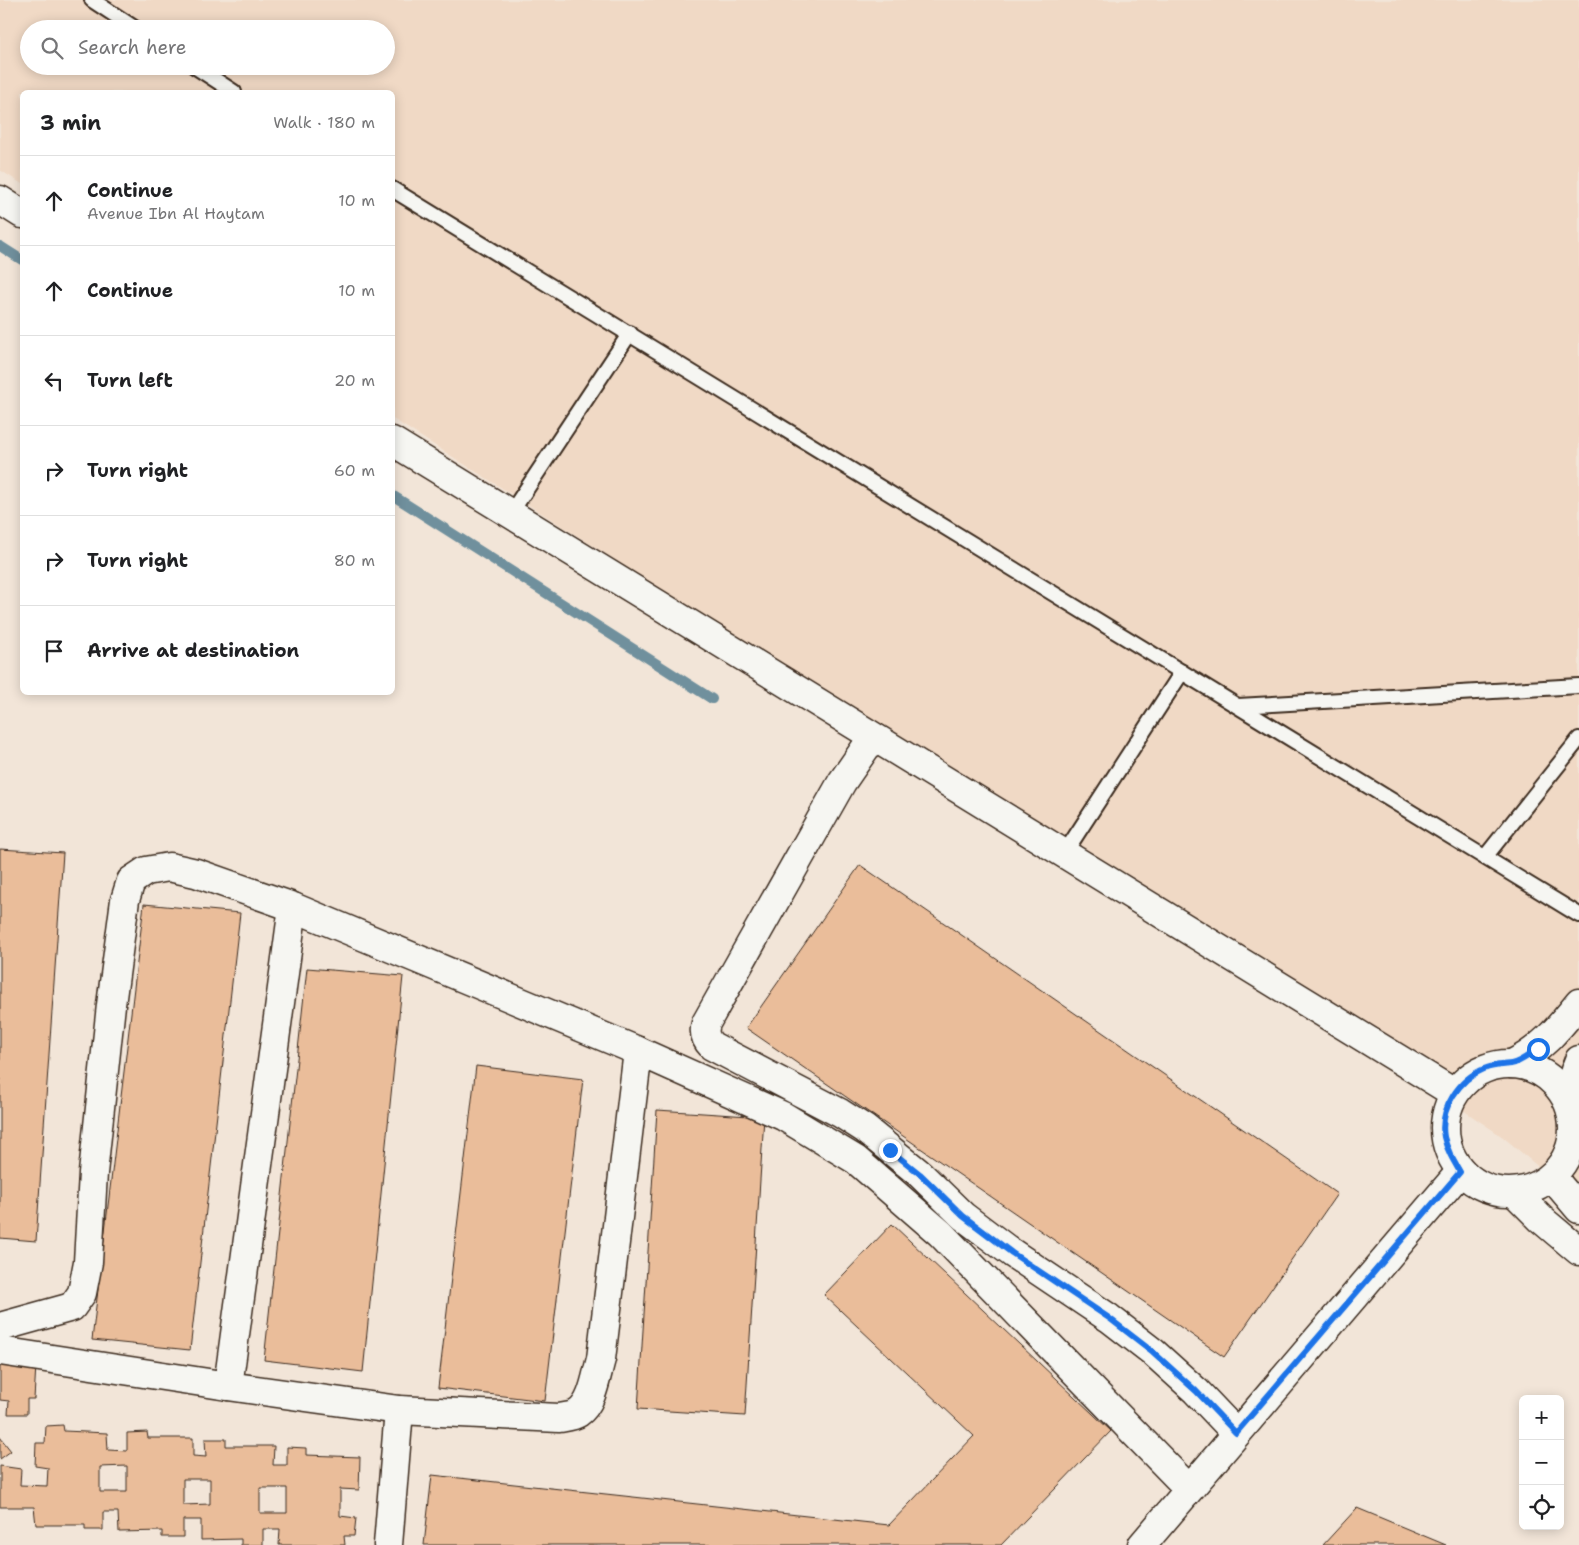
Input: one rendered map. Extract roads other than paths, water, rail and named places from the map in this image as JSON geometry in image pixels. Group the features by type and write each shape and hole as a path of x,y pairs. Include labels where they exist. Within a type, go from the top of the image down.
{"street":[{"path":"0,200 20,213"},
{"path":"395,443 1454,1093"},
{"path":"873,737 842,782 711,1015 704,1029 707,1042 840,1113 865,1129 920,1174 963,1216 1012,1253 1109,1318 1153,1352 1196,1391 1236,1433"},
{"path":"0,1327 72,1307 82,1292 88,1262 93,1173 110,1005 125,900 131,881 146,871 169,867 196,873 293,907 638,1051 783,1116 856,1160 940,1233 1189,1489"},
{"path":"228,1386 293,907"},
{"path":"1512,1064 1538,1049 1553,1035 1579,1003"},
{"path":"0,1351 399,1410 559,1418 578,1414 586,1405 592,1392 601,1360 638,1051"},
{"path":"1574,1123 1569,1104 1559,1086 1544,1073 1525,1065 1505,1063 1485,1068 1468,1078 1454,1093 1446,1113 1444,1135 1449,1154 1460,1172 1476,1184 1495,1192 1514,1193 1534,1188 1552,1177 1564,1162 1572,1143 1574,1123 1570,1104 1571,1085 1579,1060"},
{"path":"783,1116 798,1090"},
{"path":"1142,1545 1460,1172"},
{"path":"1552,1177 1579,1209"},
{"path":"1514,1193 1579,1251"},
{"path":"388,1545 399,1410"}],"lane":[{"path":"92,0 122,20"},
{"path":"208,75 231,90"},
{"path":"395,191 1579,915"},
{"path":"510,514 630,333"},
{"path":"1064,854 1182,672"},
{"path":"1238,706 1579,686"},
{"path":"1485,857 1579,740"}],"waterway":[{"path":"0,246 20,259"},
{"path":"395,497 712,699"}]}
